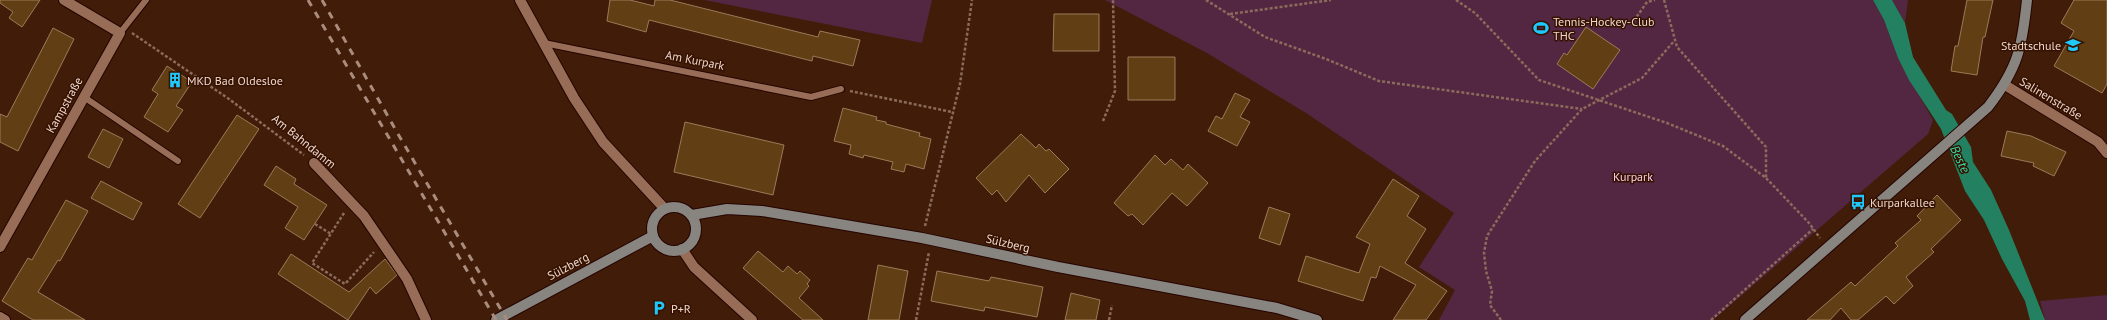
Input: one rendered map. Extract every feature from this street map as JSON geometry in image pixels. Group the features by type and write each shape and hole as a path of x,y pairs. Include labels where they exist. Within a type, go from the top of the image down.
{"street":[{"path":"64,0 120,32"},
{"path":"520,0 574,98 603,142 664,208"},
{"name":"Salinenstraße","path":"2026,0 2022,42 2016,64 2005,85 2103,142 2107,153"},
{"name":"Kampstraße","path":"0,247 120,32"},
{"path":"1745,320 1929,158 1974,121 1988,107 2005,85"},
{"name":"Am Bahndamm","path":"314,163 351,202 383,243 407,279 426,320"},
{"path":"670,206 682,208 692,215 696,228 696,235 688,246 682,249 668,250 661,248 651,230 654,217 664,208 670,206"},
{"name":"Sülzberg","path":"692,215 727,209 762,211 922,238 1058,267 1277,308 1317,320"},
{"name":"Sülzberg","path":"496,320 653,236"},
{"path":"682,249 694,267 752,320"},
{"path":"0,317 5,320"}],"lane":[{"path":"120,32 146,0"},
{"name":"Am Kurpark","path":"544,43 811,97 841,89"},
{"path":"84,97 178,161"}],"path":[{"path":"922,238 960,84 972,0"},
{"path":"1103,121 1115,91 1113,0"},
{"path":"1206,0 1266,37 1326,59 1379,81 1582,109"},
{"path":"1230,14 1331,0"},
{"path":"1456,0 1475,13 1539,80 1667,124 1723,146 1766,178 1813,229 1827,248"},
{"path":"1631,25 1647,2 1655,0"},
{"path":"1664,0 1677,47 1766,147 1766,178"},
{"name":"Am Bahndamm","path":"120,32 128,30 164,54 229,99 314,163"},
{"path":"1501,320 1490,305 1492,290 1486,271 1484,253 1487,236 1535,161 1582,109 1642,78 1675,40"},
{"path":"841,89 952,112"},
{"path":"351,202 312,263 345,284 383,243"},
{"path":"315,224 330,234"},
{"path":"1711,320 1813,229"},
{"path":"916,320 928,256"},
{"path":"1109,320 1112,305"}],"green space":[{"path":"704,0 932,0 922,43"},
{"name":"Kurpark","path":"1105,0 1873,0 1884,20 1898,58 1933,120 1928,134 1713,320 1439,320 1455,290 1419,267 1454,213 1306,113 1207,53"},
{"path":"1892,0 1908,0 1905,23"},
{"path":"2107,295 2107,320 2045,320 2040,301"}],"water":[{"name":"Beste","path":"1873,0 1892,0 1905,23 1913,57 1946,110 1952,114 1971,147 1973,162 1991,190 2009,230 2045,320 2030,320 2025,301 2002,259 1984,220 1965,191 1941,129 1909,80 1898,58 1884,20"}],"building":[{"path":"0,0 40,0 22,27 9,18 13,12 0,3"},
{"path":"610,0 630,0 654,6 655,0 670,0 818,37 820,31 860,40 853,66 813,56 812,61 649,20 646,32 607,21"},
{"path":"1967,0 1993,0 1985,37 1983,37 1977,75 1951,71 1955,46 1958,46"},
{"path":"2074,0 2107,0 2107,84 2102,93 2054,66 2074,31 2061,23"},
{"path":"1054,14 1099,14 1099,51 1053,51"},
{"path":"1586,27 1620,50 1593,89 1557,64 1564,53 1567,55"},
{"path":"53,28 74,39 18,151 0,142 0,114 7,117"},
{"path":"1128,57 1175,57 1175,100 1128,100"},
{"path":"167,66 192,82 176,106 183,110 168,132 144,117 158,94 152,90"},
{"path":"1235,93 1250,100 1240,117 1250,122 1237,146 1208,131 1216,116 1222,119"},
{"path":"843,108 877,117 876,120 920,133 919,136 931,139 924,169 906,164 904,172 891,169 893,162 864,155 863,158 849,154 851,145 834,141"},
{"path":"237,115 259,129 200,218 178,204"},
{"path":"685,122 784,145 773,195 674,172"},
{"path":"103,129 123,139 109,168 88,157"},
{"path":"2007,131 2031,136 2066,152 2054,176 2033,166 2034,163 2001,156"},
{"path":"1021,134 1036,148 1039,144 1046,151 1049,149 1069,169 1045,193 1029,175 1006,202 997,190 992,195 976,178"},
{"path":"1155,155 1165,165 1171,159 1183,170 1188,164 1208,183 1187,206 1172,193 1143,225 1132,214 1128,216 1114,203"},
{"path":"276,166 296,179 294,184 327,205 304,240 285,228 298,207 264,185"},
{"path":"1393,179 1419,196 1407,216 1426,229 1405,263 1447,291 1426,320 1393,320 1416,285 1380,266 1376,278 1371,277 1363,301 1298,281 1306,256 1359,273 1370,244 1356,237"},
{"path":"101,181 142,203 133,220 91,198"},
{"path":"1937,195 1961,220 1931,249 1934,252 1906,277 1913,286 1894,304 1886,296 1858,320 1851,320 1841,308 1830,320 1807,320 1851,282 1855,286 1898,246 1895,243 1921,220 1917,216"},
{"path":"66,200 88,211 60,261 58,260 38,292 85,320 33,320 2,301 28,258 32,260"},
{"path":"1269,207 1290,214 1280,245 1259,238"},
{"path":"758,251 783,272 788,266 797,274 800,271 810,280 807,284 809,286 799,298 823,320 803,320 743,268"},
{"path":"291,254 349,292 385,259 397,275 376,294 370,287 348,320 278,274"},
{"path":"878,265 908,271 899,320 868,320"},
{"path":"937,271 989,281 991,277 1043,287 1037,317 985,307 984,311 931,301"},
{"path":"1071,293 1100,300 1096,320 1065,320"}],"railway":[{"path":"308,0 496,320"},
{"path":"322,0 398,134 507,320"}],"place":[{"name":"Tennis-Hockey-Club THC","path":"1541,28"},
{"name":"Stadtschule","path":"2073,45"},
{"name":"MKD Bad Oldesloe","path":"175,80"},
{"name":"Kurparkallee","path":"1858,202"},
{"name":"P+R","path":"659,308"}]}
